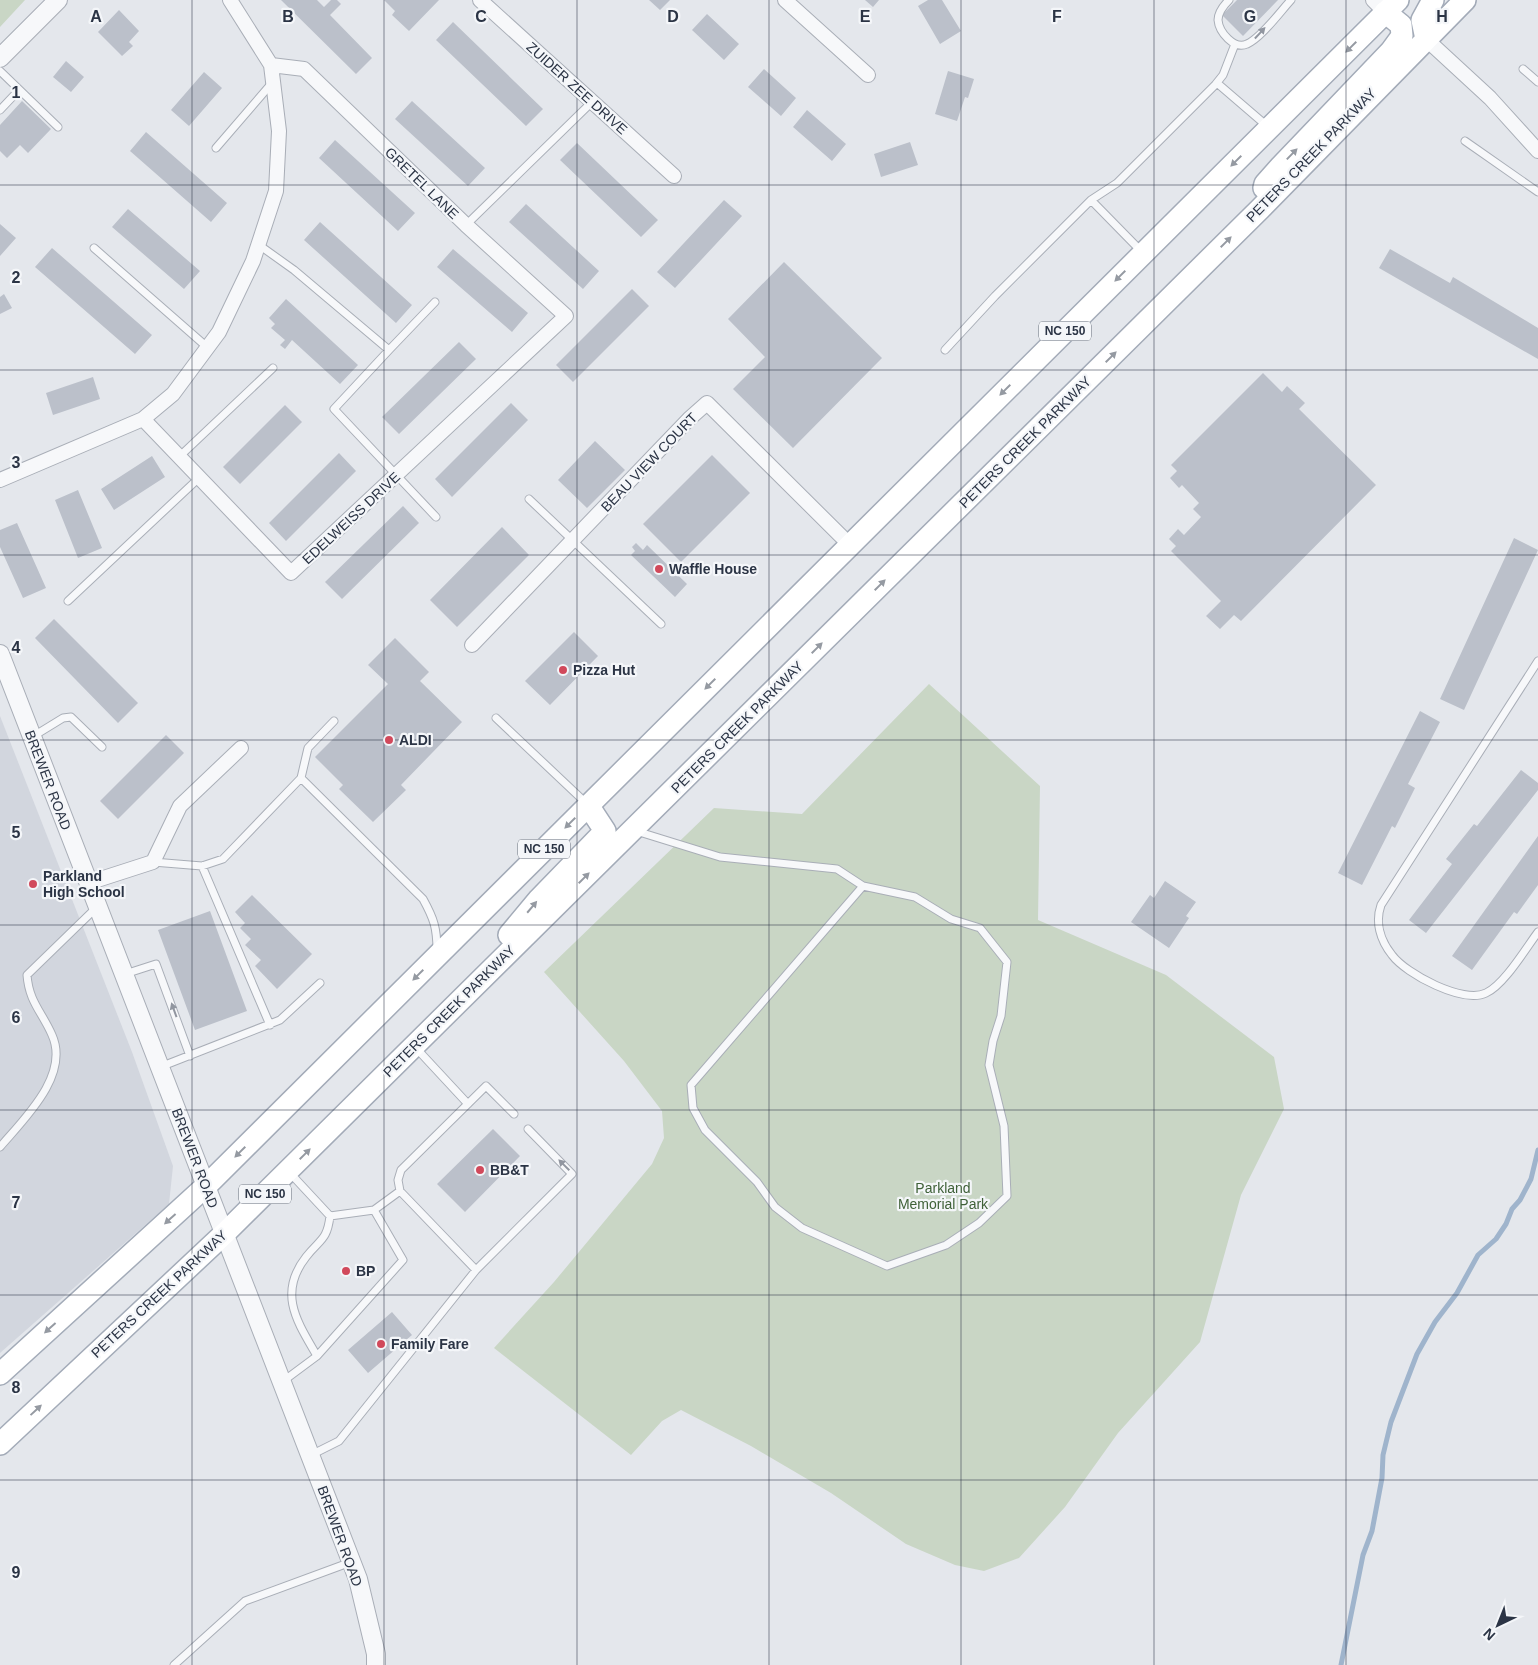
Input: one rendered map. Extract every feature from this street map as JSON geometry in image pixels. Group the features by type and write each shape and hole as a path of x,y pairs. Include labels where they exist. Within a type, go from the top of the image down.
{"main road":[{"path":"1426,39 1422,20 1433,0"},
{"name":"PETERS CREEK PARKWAY","path":"0,1444 225,1233 288,1171 1260,209 1465,0"},
{"path":"1260,209 1265,184 1391,51 1402,36 1401,25 1385,4"},
{"name":"NC 150","path":"0,1374 206,1186 1269,128 1385,4"},
{"path":"418,1042 540,899 605,831 588,805"}],"street":[{"path":"0,58 58,0"},
{"path":"0,480 144,418 172,394 218,332 253,261 276,191 279,131 271,65 230,0"},
{"name":"ZUIDER ZEE DRIVE","path":"480,0 674,176"},
{"path":"785,0 868,75"},
{"path":"1426,39 1490,98 1538,150"},
{"name":"GRETEL LANE","path":"271,65 304,69 466,225 566,316"},
{"name":"EDELWEISS DRIVE","path":"144,418 291,573 566,316"},
{"name":"BEAU VIEW COURT","path":"472,645 573,542 689,419 708,403 850,545"},
{"name":"BREWER ROAD","path":"0,654 351,1562 365,1607 376,1665"},
{"path":"88,883 153,862 180,806 241,748"}],"lane":[{"path":"1229,0 1223,6 1218,18 1220,31 1235,44 1246,45 1254,40 1291,0"},
{"path":"945,350 995,296 1090,200 1117,183 1217,83 1223,75 1235,44"},
{"path":"1523,69 1538,82"},
{"path":"0,71 58,127"},
{"path":"216,148 274,80"},
{"path":"1217,83 1269,128"},
{"path":"0,110 19,90"},
{"path":"466,225 593,101"},
{"path":"1465,141 1538,192"},
{"path":"1090,200 1143,253"},
{"path":"259,245 389,350"},
{"path":"94,248 207,346"},
{"path":"435,302 334,409 436,517"},
{"path":"180,456 273,368"},
{"path":"68,601 200,477"},
{"path":"529,499 661,624"},
{"path":"1538,661 1381,905 1377,916 1381,938 1392,956 1424,980 1451,992 1471,997 1487,993 1500,982 1538,932"},
{"path":"32,737 63,718 71,717 102,747"},
{"path":"496,718 588,805"},
{"path":"153,862 202,866 223,859 301,778 308,748 334,721"},
{"path":"301,778 423,898 434,917 437,930 437,956"},
{"path":"633,830 720,857 837,869 863,886 915,897 951,919 980,928 1007,962 1001,1016 993,1041 989,1065 1004,1126 1007,1196 979,1224 946,1245 887,1266 802,1228 776,1207 757,1182 705,1130 693,1108 691,1085 863,886"},
{"path":"202,866 270,1025"},
{"path":"0,1146 52,1081 57,1058 52,1035 36,1010 28,990 27,975 97,906"},
{"path":"124,974 156,964 190,1056"},
{"path":"160,1067 280,1020 320,982"},
{"path":"418,1042 468,1104"},
{"path":"476,1270 400,1191 398,1180 401,1170 486,1086 514,1114"},
{"path":"310,1456 339,1441 476,1270 572,1174 528,1128"},
{"path":"288,1171 330,1216 328,1233 305,1258 297,1274 291,1300 293,1312 317,1356"},
{"path":"330,1216 374,1210 400,1191"},
{"path":"282,1382 317,1356 403,1260 374,1210"},
{"path":"174,1665 245,1601 351,1562"}],"shaded area":[{"name":"Parkland High School","path":"0,716 132,1052 173,1166 169,1204 0,1353"}],"green space":[{"path":"0,0 25,0 0,27"},
{"name":"Parkland Memorial Park","path":"929,684 1040,786 1038,920 1166,975 1274,1057 1284,1109 1241,1195 1200,1342 1118,1433 1065,1507 1019,1558 984,1571 955,1565 906,1544 831,1493 751,1446 681,1410 662,1421 631,1455 494,1348 554,1282 652,1164 664,1138 662,1111 624,1061 544,972 714,808 802,814"}],"building":[{"path":"281,0 317,0 324,7 331,0 337,0 341,4 330,15 372,58 356,74"},
{"path":"384,0 439,0 409,31 392,15 395,11"},
{"path":"649,0 670,0 660,10"},
{"path":"865,0 879,0 873,7"},
{"path":"928,0 942,0 961,31 940,44 918,6"},
{"path":"1237,0 1278,0 1243,36 1222,15"},
{"path":"119,10 139,31 129,42 133,46 122,56 98,32"},
{"path":"707,14 739,44 724,60 692,30"},
{"path":"453,22 543,109 526,126 436,40"},
{"path":"66,61 84,77 71,92 53,77"},
{"path":"764,69 796,98 781,116 748,87"},
{"path":"948,71 974,79 968,98 965,97 957,121 935,114"},
{"path":"204,72 222,88 189,126 171,110"},
{"path":"22,101 51,129 28,153 20,145 7,158 0,151 0,125"},
{"path":"412,101 485,168 468,186 395,119"},
{"path":"807,110 846,144 832,161 793,127"},
{"path":"146,132 227,203 211,222 130,151"},
{"path":"335,140 415,213 398,231 319,158"},
{"path":"910,142 918,165 881,177 874,154"},
{"path":"577,143 658,220 641,237 560,160"},
{"path":"724,200 742,216 675,288 657,272"},
{"path":"526,204 599,271 583,289 509,222"},
{"path":"128,209 200,271 184,289 112,227"},
{"path":"320,222 412,305 396,323 304,240"},
{"path":"0,224 16,238 0,256"},
{"path":"52,248 152,335 135,354 35,267"},
{"path":"453,249 528,313 512,332 437,267"},
{"path":"1390,249 1450,283 1453,277 1538,328 1538,359 1379,268"},
{"path":"784,262 882,358 793,448 733,389 765,357 728,319"},
{"path":"632,289 649,306 573,382 556,365"},
{"path":"4,294 12,308 0,314 0,297"},
{"path":"286,299 358,365 340,384 292,340 285,349 280,345 285,340 271,328 275,324 269,318"},
{"path":"459,342 476,359 399,434 382,417"},
{"path":"1263,373 1282,392 1287,386 1305,403 1299,409 1376,485 1241,621 1234,615 1220,629 1206,616 1221,601 1171,551 1176,546 1169,539 1178,529 1184,535 1201,517 1193,509 1199,503 1182,485 1179,488 1170,478 1177,471 1171,465"},
{"path":"93,377 100,399 53,415 46,393"},
{"path":"511,403 528,420 452,497 435,479"},
{"path":"285,405 302,422 240,484 223,467"},
{"path":"595,441 625,470 587,508 558,480"},
{"path":"339,453 356,471 286,541 269,523"},
{"path":"712,455 750,493 681,562 643,524"},
{"path":"152,456 165,477 114,510 101,489"},
{"path":"78,490 102,548 78,558 55,500"},
{"path":"403,506 419,523 342,599 325,582"},
{"path":"17,523 46,588 23,598 0,547 0,530"},
{"path":"502,527 529,555 457,627 430,600"},
{"path":"1514,538 1538,550 1464,710 1440,699"},
{"name":"Waffle House","path":"636,543 643,550 647,545 687,584 675,597 631,555 635,551 632,547"},
{"path":"54,619 138,703 118,723 35,638"},
{"path":"574,632 598,656 550,705 525,681"},
{"name":"ALDI","path":"395,638 429,672 420,681 462,722 401,785 406,790 373,822 339,789 343,785 315,757 388,684 368,665"},
{"path":"1420,711 1440,722 1408,784 1415,788 1395,828 1392,826 1362,885 1338,873"},
{"path":"166,735 184,753 118,819 100,801"},
{"path":"1521,770 1538,783 1538,790 1426,933 1409,920 1452,864 1446,859 1474,824 1477,826"},
{"path":"1538,836 1538,885 1517,914 1514,912 1472,970 1452,956"},
{"path":"1165,881 1196,902 1186,916 1189,918 1169,948 1131,922 1150,895 1154,898"},
{"path":"252,895 312,954 277,989 255,966 261,960 245,945 251,939 240,928 245,923 235,912"},
{"path":"210,911 247,1011 195,1030 158,930"},
{"path":"493,1129 520,1156 465,1212 437,1184"},
{"path":"392,1312 412,1335 368,1373 348,1350"}],"waterway":[{"path":"1341,1665 1363,1555 1372,1531 1382,1478 1383,1455 1391,1422 1417,1354 1435,1322 1457,1293 1478,1255 1496,1239 1506,1224 1512,1209 1520,1200 1531,1179 1538,1150"}],"place":[{"name":"Waffle House","path":"659,569"},
{"name":"Pizza Hut","path":"563,670"},
{"name":"ALDI","path":"389,740"},
{"name":"Parkland High School","path":"33,884"},
{"name":"BB&T","path":"480,1170"},
{"name":"BP","path":"346,1271"},
{"name":"Family Fare","path":"381,1344"}]}
